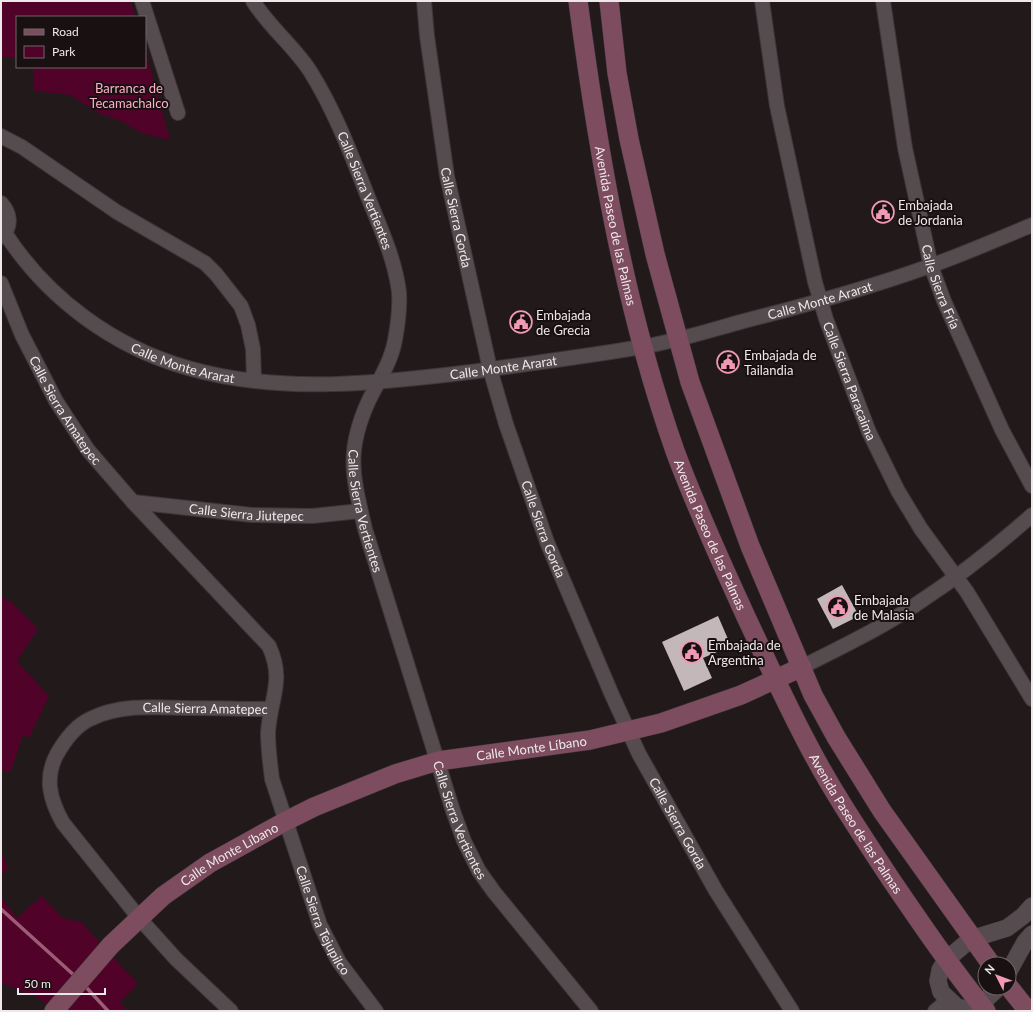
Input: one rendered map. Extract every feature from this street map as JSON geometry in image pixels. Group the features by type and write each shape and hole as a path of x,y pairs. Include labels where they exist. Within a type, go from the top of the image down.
{"main road":[{"name":"Avenida Paseo de las Palmas","path":"578,1 595,120 614,218 644,346 675,450 692,496 716,553 776,680 832,788 857,828 946,960 984,1008"},
{"name":"Avenida Paseo de las Palmas","path":"609,1 617,73 629,139 655,254 690,382 727,487 750,546 813,695 855,769 882,811 971,939 985,956"},
{"name":"Calle Monte Líbano","path":"54,1011 111,945 140,919 162,896 182,881 210,863 286,821 346,793 413,768 438,761 582,741 661,723 741,695 802,667"},
{"path":"1016,996 1028,1011"}],"street":[{"path":"142,1 178,112"},
{"name":"Calle Sierra Vertientes","path":"253,1 309,70 323,93 340,126 385,238 393,266 399,292 398,318 390,358 380,382 370,400 358,430 352,468 355,491 364,529 453,811 464,841 479,871 498,897 591,1011"},
{"name":"Calle Sierra Gorda","path":"424,1 428,43 447,176 490,369 506,424 547,542 628,731 656,787 716,891 792,1011"},
{"name":"Calle Sierra Paracaima","path":"762,1 781,129 820,302 869,432 898,491 922,529 956,576 1032,699"},
{"name":"Calle Sierra Fría","path":"883,1 905,148 931,266 944,300 1002,430 1032,486"},
{"path":"1,136 22,146 138,226 205,263 216,274 241,306 248,325 253,349 254,380"},
{"path":"1,203 6,209 9,217 9,226 3,235"},
{"name":"Calle Monte Ararat","path":"3,235 67,305 117,338 164,361 188,368 254,380 286,383 380,382 490,369 644,346 678,339 820,302 931,266 1032,225"},
{"name":"Calle Sierra Amatepec","path":"1,282 22,335 71,427 102,469 269,646 275,660 278,675 271,709 126,708 106,712 88,719 73,732 62,746 54,760 49,776 50,792 55,809 63,823 140,919 176,959 231,1011"},
{"name":"Calle Sierra Jiutepec","path":"133,502 252,515 312,516 360,511"},
{"name":"Calle Monte Líbano","path":"802,667 894,618 924,600 1032,515"},
{"name":"Calle Sierra Tejupilco","path":"271,709 268,732 272,779 312,902 329,945 343,968 376,1011"},
{"path":"992,996 984,1008 968,1009 941,1006 941,992 938,981 940,970 946,960 971,939 1007,928 1023,916 1032,906"},
{"path":"1017,956 1025,942 1032,934"}],"green space":[{"path":"1,1 131,1 135,16 16,16 16,58 1,57"},
{"name":"Barranca de Tecamachalco","path":"146,53 170,140 142,133 119,120 100,114 70,95 34,91 34,68 146,68"},
{"path":"1,596 14,604 38,629 17,661 49,696 29,738 23,735 11,771 1,772"},
{"path":"1,852 8,868 1,874"},
{"path":"42,896 63,918 81,922 138,984 120,1002 127,1011 58,1011 34,996 1,983 1,897 17,918"}],"building":[{"name":"Embajada de Malasia","path":"842,585 859,616 833,629 817,599"},
{"name":"Embajada de Argentina","path":"718,616 731,646 703,658 712,678 684,691 662,642"}],"waterway":[{"path":"1,909 76,977"},
{"path":"85,986 108,1011"}],"place":[{"name":"Embajada de Jordania","path":"883,212"},
{"name":"Embajada de Grecia","path":"521,322"},
{"name":"Embajada de Tailandia","path":"728,362"},
{"name":"Embajada de Malasia","path":"838,607"},
{"name":"Embajada de Argentina","path":"692,652"}]}
